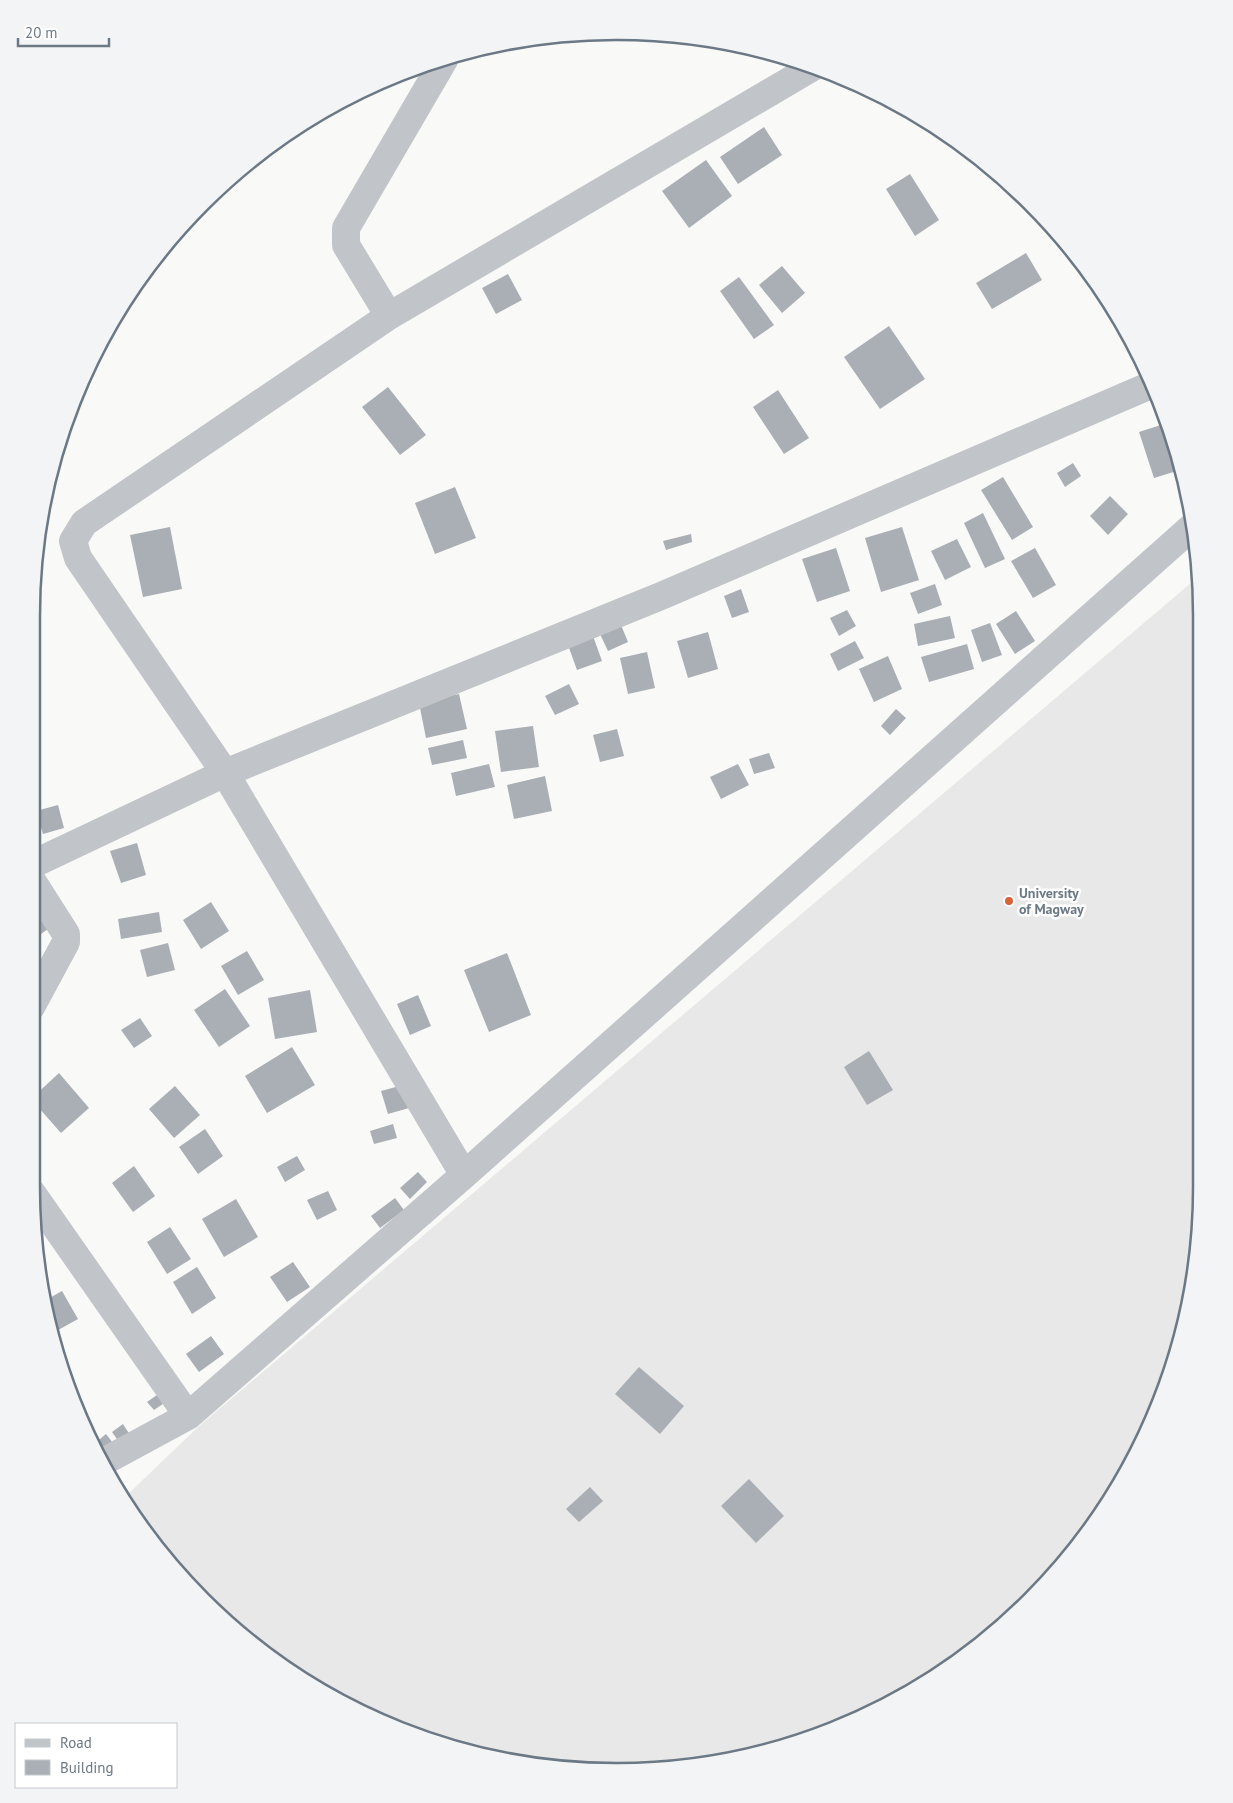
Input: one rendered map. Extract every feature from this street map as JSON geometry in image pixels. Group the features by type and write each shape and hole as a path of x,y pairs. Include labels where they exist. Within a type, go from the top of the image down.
{"street":[{"path":"389,316 346,245 346,228 439,69"},
{"path":"464,1175 226,773 78,558 73,541 84,523 389,316 804,72"},
{"path":"40,861 226,773 661,596 1145,387"},
{"path":"109,1459 188,1416 464,1175 1187,532"},
{"path":"40,894 66,934 66,942 40,990"},
{"path":"41,1205 188,1416"}],"shaded area":[{"name":"University of Magway","path":"1192,582 1193,1186 1192,1224 1182,1299 1162,1372 1149,1407 1116,1475 1096,1507 1050,1567 997,1620 937,1666 905,1686 837,1719 766,1743 729,1752 654,1762 579,1762 504,1752 431,1732 396,1719 328,1686 296,1666 236,1620 183,1567 129,1494 198,1427"}],"building":[{"path":"764,127 782,155 738,184 720,157"},
{"path":"706,160 732,196 689,228 662,191"},
{"path":"910,174 939,220 915,236 886,189"},
{"path":"1026,253 1042,280 992,309 976,283"},
{"path":"782,266 805,293 782,313 759,285"},
{"path":"508,274 522,300 496,314 482,288"},
{"path":"739,277 774,325 754,339 720,291"},
{"path":"889,326 925,379 880,409 844,357"},
{"path":"388,387 426,435 400,455 362,407"},
{"path":"778,390 809,438 784,454 753,407"},
{"path":"1160,425 1174,472 1154,478 1139,432"},
{"path":"1073,463 1081,476 1065,487 1057,473"},
{"path":"1003,477 1033,527 1012,540 981,490"},
{"path":"455,487 476,538 435,554 415,503"},
{"path":"1110,496 1128,514 1108,535 1090,516"},
{"path":"983,513 1005,559 985,568 964,523"},
{"path":"170,527 182,589 143,597 130,535"},
{"path":"902,527 919,580 881,592 865,538"},
{"path":"691,534 692,542 666,550 663,541"},
{"path":"957,539 971,567 945,580 931,551"},
{"path":"836,548 850,591 817,602 802,559"},
{"path":"1035,548 1056,585 1033,598 1011,561"},
{"path":"935,584 942,605 918,614 910,593"},
{"path":"741,589 749,612 732,618 724,596"},
{"path":"847,610 856,626 839,636 830,618"},
{"path":"1016,611 1035,641 1015,654 996,624"},
{"path":"950,616 955,638 918,646 914,624"},
{"path":"990,623 1002,655 982,662 971,630"},
{"path":"621,625 628,642 608,651 600,634"},
{"path":"708,632 718,669 688,678 677,641"},
{"path":"593,636 602,661 577,670 568,645"},
{"path":"855,641 864,658 838,671 830,654"},
{"path":"967,644 974,669 929,682 921,657"},
{"path":"647,652 655,688 628,694 620,658"},
{"path":"888,656 902,689 874,702 859,669"},
{"path":"569,684 579,704 555,715 545,696"},
{"path":"459,694 467,729 426,738 419,703"},
{"path":"896,709 906,718 890,735 881,726"},
{"path":"533,726 539,767 501,772 495,731"},
{"path":"617,729 624,756 600,762 593,735"},
{"path":"463,740 467,758 432,765 428,748"},
{"path":"769,753 775,768 754,774 749,759"},
{"path":"489,764 495,787 456,796 451,773"},
{"path":"738,764 749,785 721,799 710,777"},
{"path":"545,776 552,811 514,819 507,785"},
{"path":"58,805 64,828 43,834 40,824 40,810"},
{"path":"137,843 146,875 121,883 110,851"},
{"path":"211,902 229,931 201,949 183,920"},
{"path":"159,912 162,932 121,939 118,919"},
{"path":"40,917 48,929 40,935"},
{"path":"168,943 175,970 147,977 140,950"},
{"path":"247,951 264,980 238,995 221,966"},
{"path":"507,953 531,1015 489,1032 464,970"},
{"path":"225,989 250,1026 219,1047 194,1010"},
{"path":"310,990 317,1032 275,1039 268,998"},
{"path":"418,995 431,1026 410,1035 397,1004"},
{"path":"140,1018 152,1036 134,1048 121,1030"},
{"path":"292,1047 315,1085 267,1113 245,1076"},
{"path":"869,1051 893,1090 867,1105 844,1067"},
{"path":"59,1073 89,1108 61,1133 40,1109 40,1091"},
{"path":"403,1085 409,1108 388,1114 381,1091"},
{"path":"175,1086 200,1115 174,1138 149,1109"},
{"path":"393,1124 397,1138 374,1144 370,1131"},
{"path":"205,1129 223,1156 198,1174 179,1147"},
{"path":"297,1156 305,1170 285,1182 277,1167"},
{"path":"134,1166 155,1196 133,1212 112,1183"},
{"path":"418,1172 427,1182 410,1199 400,1188"},
{"path":"328,1191 337,1210 317,1220 307,1200"},
{"path":"395,1198 404,1210 380,1228 371,1216"},
{"path":"236,1199 258,1237 224,1257 202,1219"},
{"path":"170,1227 191,1259 167,1274 147,1242"},
{"path":"293,1262 310,1287 287,1302 270,1277"},
{"path":"197,1267 216,1298 192,1314 173,1282"},
{"path":"62,1291 78,1319 58,1330 51,1297"},
{"path":"211,1336 224,1354 199,1372 186,1354"},
{"path":"639,1367 684,1406 660,1434 615,1394"},
{"path":"167,1388 173,1397 154,1410 147,1402"},
{"path":"123,1424 130,1435 119,1442 112,1432"},
{"path":"106,1434 116,1447 106,1455 99,1440"},
{"path":"749,1479 784,1516 756,1543 721,1506"},
{"path":"590,1487 603,1501 579,1522 566,1509"}],"place":[{"name":"University of Magway","path":"1009,901"}]}
